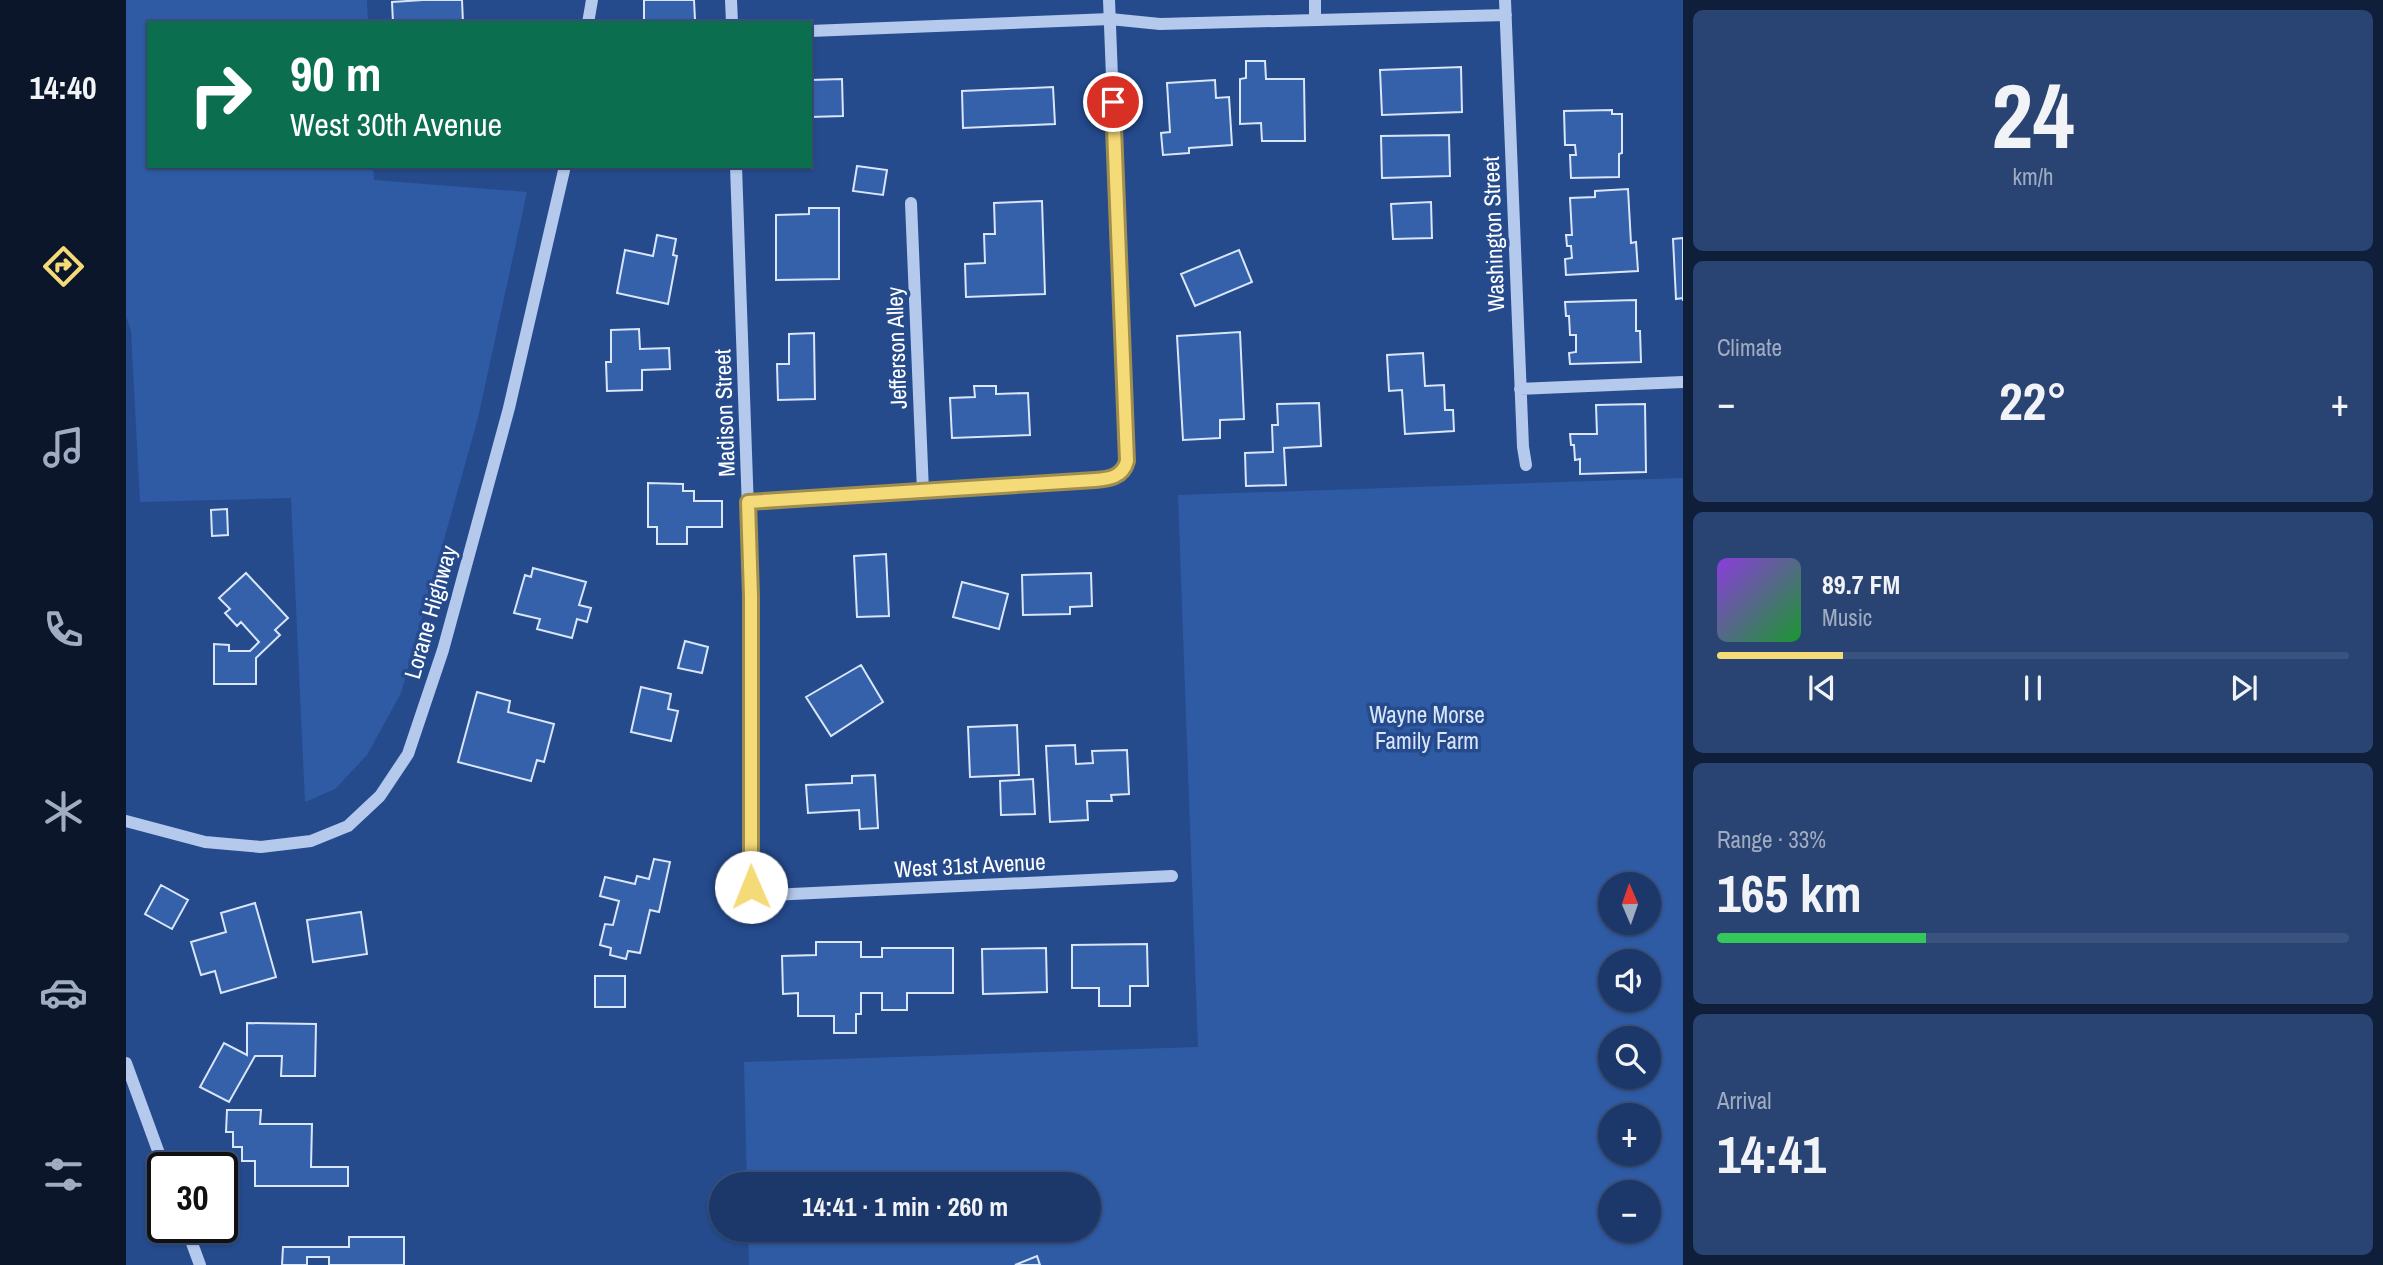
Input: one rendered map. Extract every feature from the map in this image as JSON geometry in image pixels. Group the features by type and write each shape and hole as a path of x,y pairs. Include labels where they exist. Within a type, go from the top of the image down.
{"street":[{"path":"588,21 592,0"},
{"path":"731,0 732,21"},
{"path":"748,502 1095,480 1117,476 1123,472 1127,461 1109,0"},
{"path":"1315,0 1315,20"},
{"name":"Washington Street","path":"1505,0 1520,389 1526,465"},
{"path":"812,31 1110,19 1160,24 1506,15"},
{"name":"Lorane Highway","path":"126,821 205,842 261,846 311,841 348,826 380,796 408,754 443,650 509,408 565,168"},
{"name":"Madison Street","path":"736,168 751,596 750,881 754,892 771,895"},
{"name":"Jefferson Alley","path":"911,203 923,491"},
{"path":"1520,389 1683,382"},
{"name":"West 31st Avenue","path":"771,895 1172,876"},
{"path":"126,1063 159,1152"},
{"path":"192,1243 200,1265"}],"green space":[{"path":"126,0 367,0 368,21 147,21 147,168 373,168 374,180 527,192 478,418 401,693 367,755 335,789 305,802 291,498 140,502 131,331 126,316"},
{"name":"Wayne Morse Family Farm","path":"1683,478 1683,1265 749,1265 748,1242 1101,1242 1101,1172 747,1172 744,1062 1198,1047 1178,495"}],"building":[{"path":"462,0 463,21 393,21 392,2"},
{"path":"644,0 694,0 695,20 644,21"},
{"path":"1246,61 1265,61 1266,79 1304,79 1305,141 1262,141 1261,123 1240,124 1240,79 1246,78"},
{"path":"1461,67 1462,112 1382,115 1380,70"},
{"path":"842,79 843,116 812,117 812,80"},
{"path":"1215,80 1216,98 1229,97 1232,145 1189,148 1189,153 1163,155 1161,133 1170,132 1167,83"},
{"path":"1053,87 1055,124 963,128 962,91"},
{"path":"1612,110 1612,114 1622,114 1619,177 1571,178 1570,155 1576,155 1575,145 1565,145 1564,111"},
{"path":"1449,135 1450,176 1382,178 1381,136"},
{"path":"857,166 887,170 883,195 853,191"},
{"path":"1628,189 1631,243 1636,242 1638,271 1566,275 1565,259 1572,258 1566,235 1572,235 1570,198 1595,197 1595,191"},
{"path":"1042,201 1045,294 966,297 965,264 985,263 984,234 995,234 994,203"},
{"path":"1431,202 1432,238 1393,239 1391,204"},
{"path":"809,208 839,208 839,279 776,280 776,215 809,214"},
{"path":"657,235 676,239 673,255 677,256 668,304 617,293 625,250 653,256"},
{"path":"1683,238 1683,298 1676,299 1673,239"},
{"path":"1239,250 1252,282 1195,306 1181,274"},
{"path":"1636,300 1636,331 1640,331 1641,362 1570,364 1569,353 1576,352 1576,335 1570,335 1565,302"},
{"path":"639,329 640,349 669,348 670,369 642,370 642,390 607,391 606,362 611,362 611,330"},
{"path":"1240,332 1244,419 1220,420 1220,438 1183,440 1177,336"},
{"path":"814,333 815,399 778,400 777,364 789,364 789,334"},
{"path":"1423,353 1425,386 1444,385 1445,410 1453,410 1454,431 1405,434 1402,390 1389,391 1387,355"},
{"path":"974,386 996,386 996,394 1028,393 1030,435 952,438 950,398 975,397"},
{"path":"1319,403 1321,446 1284,448 1286,485 1246,486 1245,453 1273,452 1272,425 1278,425 1277,404"},
{"path":"1645,404 1646,472 1580,474 1580,459 1575,460 1570,434 1597,434 1596,405"},
{"path":"648,483 683,484 683,491 694,491 694,501 722,501 722,527 687,527 687,544 657,544 657,527 648,527"},
{"path":"227,509 228,535 212,536 211,510"},
{"path":"886,554 889,616 857,617 854,556"},
{"path":"533,568 586,582 579,605 591,608 587,622 577,619 572,638 537,629 540,619 514,613 525,575 531,577"},
{"path":"246,573 288,618 275,630 280,635 256,658 256,684 214,684 214,644 229,645 229,651 250,651 259,642 241,622 237,626 225,613 230,609 219,598"},
{"path":"1091,573 1092,606 1070,607 1070,614 1023,615 1022,575"},
{"path":"962,582 1008,594 999,629 953,617"},
{"path":"685,641 708,647 702,673 678,668"},
{"path":"861,665 883,702 831,736 806,697"},
{"path":"641,687 671,694 668,709 678,711 671,741 631,732"},
{"path":"477,692 510,701 508,712 554,724 544,762 537,760 531,781 458,762"},
{"path":"1017,725 1019,775 970,777 968,727"},
{"path":"1075,745 1076,764 1093,763 1092,751 1127,750 1129,794 1111,795 1112,801 1087,801 1088,820 1050,822 1046,746"},
{"path":"875,775 878,828 860,829 859,810 808,813 806,785 852,783 852,776"},
{"path":"1033,779 1035,814 1001,815 1000,781"},
{"path":"654,859 670,862 659,912 650,910 640,953 628,951 626,959 610,955 611,948 600,945 605,924 613,925 619,901 600,896 605,877 635,884 637,876 649,879"},
{"path":"161,885 188,900 172,929 145,914"},
{"path":"255,903 276,977 221,993 215,971 201,975 191,942 226,932 221,913"},
{"path":"361,912 367,954 313,962 307,920"},
{"path":"816,942 861,942 861,957 882,957 882,948 953,948 953,993 907,993 907,1010 882,1010 882,993 861,993 861,1014 856,1014 856,1033 834,1033 834,1016 798,1016 798,993 783,994 782,956 816,955"},
{"path":"1147,944 1148,986 1130,986 1130,1006 1099,1006 1099,988 1072,988 1072,945"},
{"path":"1046,948 1047,992 983,994 982,949"},
{"path":"595,976 625,976 625,1007 595,1007"},
{"path":"247,1023 316,1024 315,1076 281,1076 282,1056 255,1056 229,1102 200,1087 224,1043 247,1055"},
{"path":"227,1110 261,1110 260,1124 312,1124 311,1167 348,1167 348,1186 255,1186 255,1161 242,1161 242,1147 233,1147 233,1132 226,1132"},
{"path":"349,1237 404,1237 404,1265 329,1265 329,1257 307,1257 307,1265 282,1265 283,1247 349,1247"},
{"path":"1037,1256 1040,1265 1015,1265"}],"route":[{"path":"751,887 751,596 748,502 1106,479 1117,476 1126,467 1113,102"}]}
